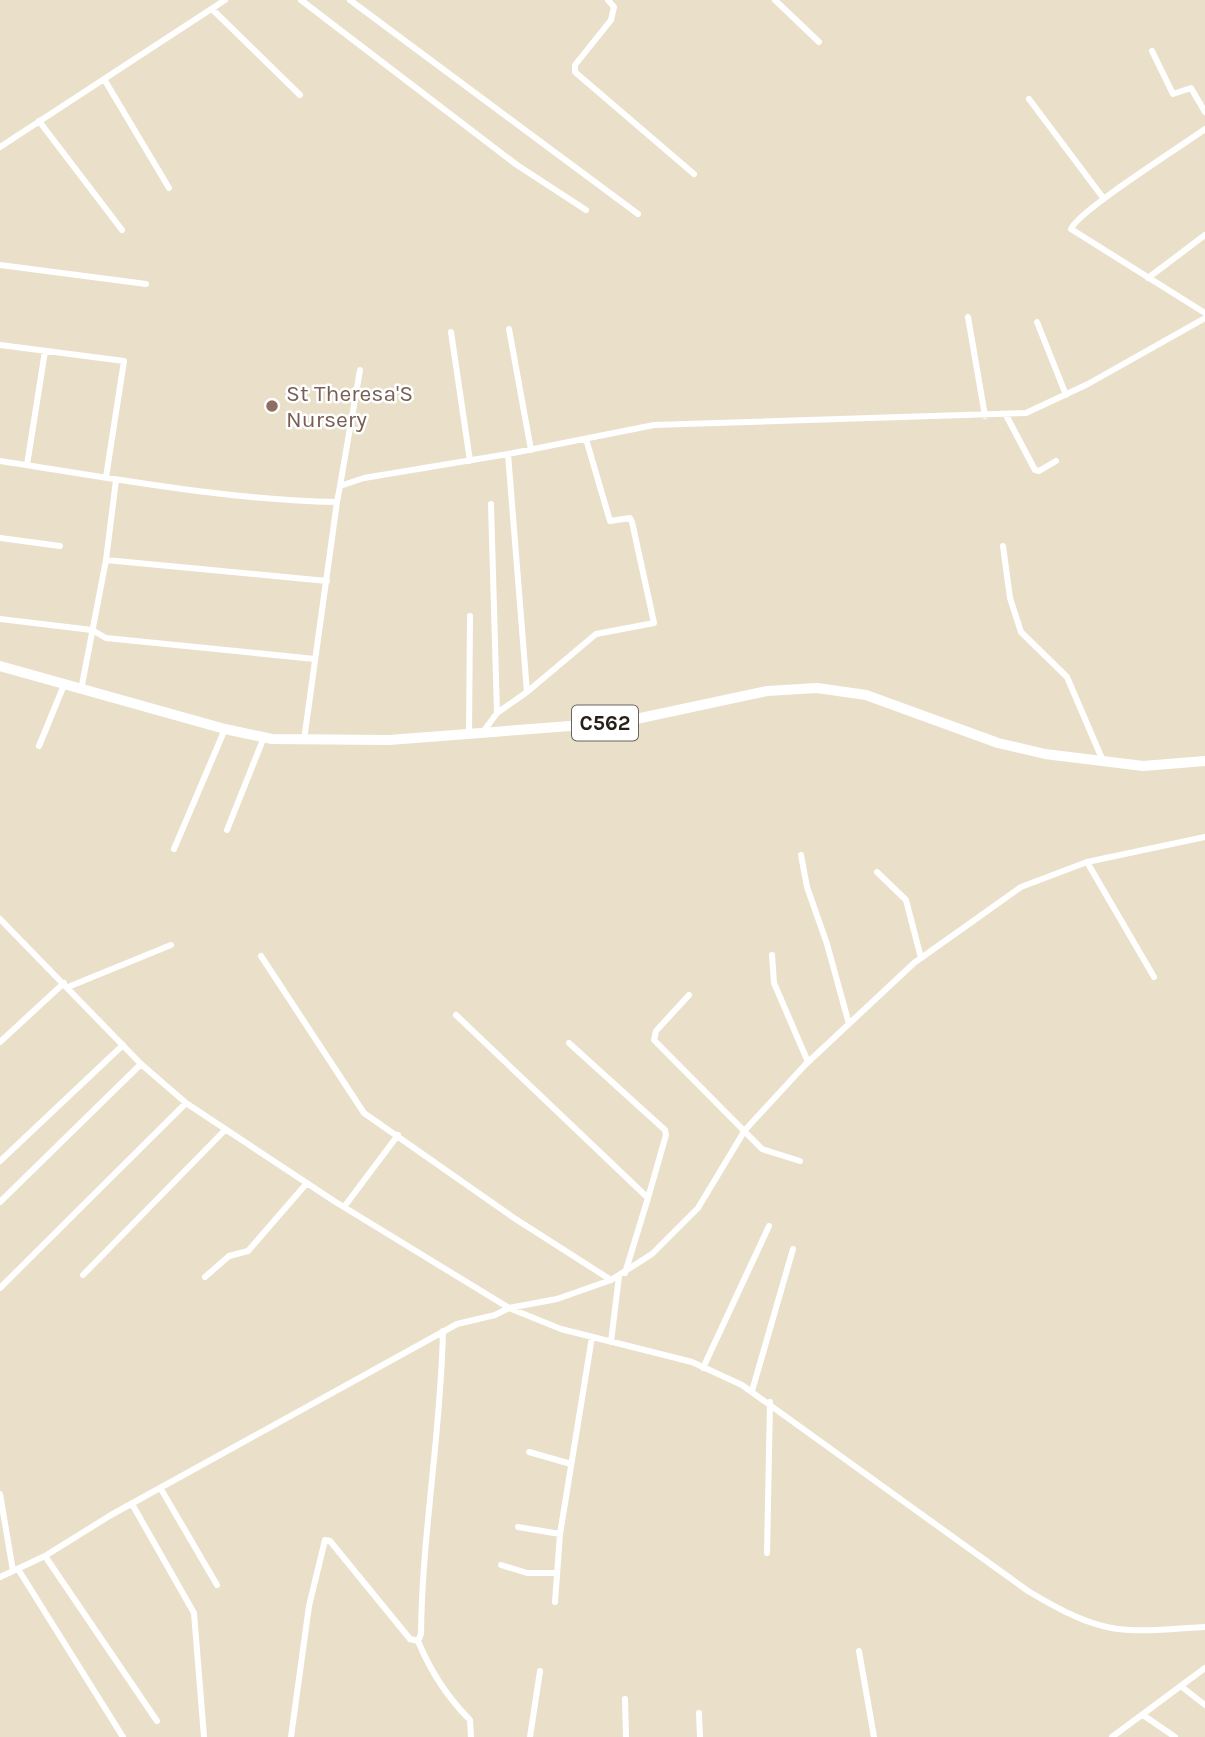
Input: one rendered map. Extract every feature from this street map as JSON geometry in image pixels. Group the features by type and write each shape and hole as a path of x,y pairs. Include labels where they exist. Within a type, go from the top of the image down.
{"main road":[{"name":"C562","path":"0,666 225,729 264,737 389,740 622,722 766,691 817,688 866,695 998,743 1045,754 1143,766 1205,761"}],"street":[{"path":"0,148 225,0"},
{"path":"301,0 517,165 586,210"},
{"path":"350,0 638,214"},
{"path":"608,0 614,7 611,20 575,65 575,72 694,174"},
{"path":"775,0 819,42"},
{"path":"212,9 300,95"},
{"path":"1152,51 1173,94 1191,88 1205,112"},
{"path":"104,79 169,188"},
{"path":"1029,99 1104,199"},
{"path":"39,121 122,230"},
{"path":"340,486 364,478 676,423 985,416 1032,411 1066,395 1205,315 1072,232 1072,225 1076,219 1205,129"},
{"path":"1148,278 1205,235"},
{"path":"0,265 146,284"},
{"path":"968,317 985,416"},
{"path":"1037,322 1066,395"},
{"path":"509,329 531,450"},
{"path":"451,332 470,461"},
{"path":"0,345 124,361 106,477"},
{"path":"27,465 45,351"},
{"path":"304,740 337,502 360,370"},
{"path":"1006,415 1035,470 1039,471 1056,461"},
{"path":"483,732 497,713 596,635 654,623 632,522 630,518 610,521 586,439"},
{"path":"508,454 527,692"},
{"path":"0,461 116,480 280,501 337,502"},
{"path":"81,690 106,560 116,480"},
{"path":"491,504 497,713"},
{"path":"0,538 60,546"},
{"path":"1003,546 1010,598 1021,632 1067,677 1103,761"},
{"path":"106,560 327,582"},
{"path":"468,733 470,616"},
{"path":"0,619 92,630 106,638 315,659"},
{"path":"39,746 64,685"},
{"path":"174,849 225,729"},
{"path":"227,830 264,737"},
{"path":"0,1577 45,1556 132,1504 457,1324 495,1315 509,1308 558,1299 622,1275 652,1254 698,1208 713,1188 745,1130 808,1062 921,958 1021,887 1087,862 1205,837"},
{"path":"801,855 807,887 827,943 849,1024"},
{"path":"1087,862 1154,977"},
{"path":"877,872 906,900 921,958"},
{"path":"0,919 141,1064 186,1103 307,1184 509,1308 561,1329 704,1368 752,1391 1028,1591 1072,1618 1103,1628 1132,1632 1205,1627"},
{"path":"0,1042 66,984 171,945"},
{"path":"772,955 774,983 808,1062"},
{"path":"261,956 364,1112 514,1218 611,1280"},
{"path":"689,995 656,1031 654,1040 762,1149 800,1161"},
{"path":"456,1016 648,1198"},
{"path":"569,1043 665,1130 666,1135 622,1275 611,1342"},
{"path":"0,1161 123,1045"},
{"path":"0,1202 141,1064"},
{"path":"0,1288 186,1103"},
{"path":"83,1275 225,1130"},
{"path":"344,1207 398,1135"},
{"path":"205,1276 229,1256 248,1251 307,1184"},
{"path":"704,1368 769,1226"},
{"path":"752,1391 793,1249"},
{"path":"443,1331 432,1503 422,1577 421,1634 418,1641 427,1662 453,1701 470,1720 471,1737"},
{"path":"555,1602 559,1534 592,1337"},
{"path":"768,1553 769,1402"},
{"path":"529,1452 571,1464"},
{"path":"161,1489 216,1585"},
{"path":"0,1494 15,1570 123,1737"},
{"path":"132,1504 194,1613 204,1737"},
{"path":"519,1527 559,1534"},
{"path":"291,1737 309,1606 325,1540 330,1541 410,1639 418,1641"},
{"path":"45,1556 157,1721"},
{"path":"501,1565 527,1573 556,1573"},
{"path":"859,1651 874,1737"},
{"path":"1112,1737 1205,1668"},
{"path":"530,1737 540,1671"},
{"path":"1182,1687 1205,1704"},
{"path":"625,1699 626,1737"},
{"path":"699,1713 700,1737"},
{"path":"1143,1715 1175,1737"}],"place":[{"name":"St Theresa'S Nursery","path":"272,406"}]}
